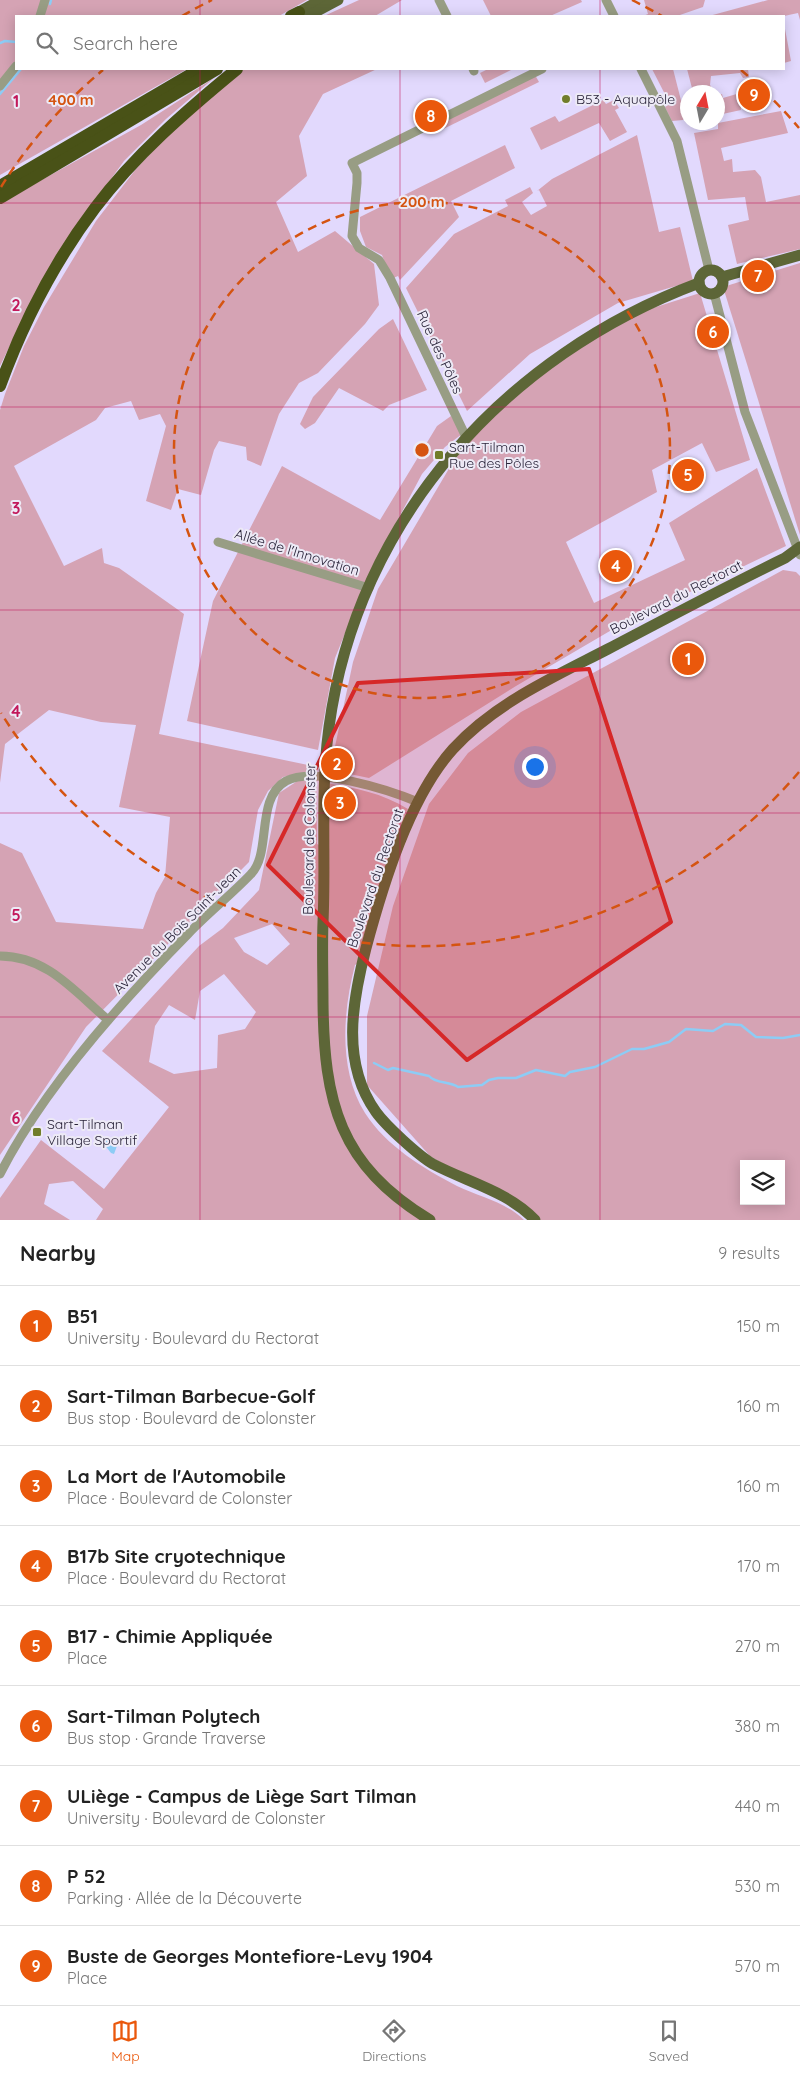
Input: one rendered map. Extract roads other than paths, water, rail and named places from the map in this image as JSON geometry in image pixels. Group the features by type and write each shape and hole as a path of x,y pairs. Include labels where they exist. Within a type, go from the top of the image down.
{"highway":[{"path":"0,186 198,70"},
{"path":"0,198 216,70"},
{"path":"0,386 35,306 59,262 95,208 166,129 236,70"},
{"path":"0,180 19,175"}],"main road":[{"path":"299,15 321,0"},
{"path":"299,15 338,0"},
{"path":"722,277 800,255"},
{"path":"699,283 706,292 714,293 722,285 722,277 715,271 709,270"},
{"name":"Boulevard de Colonster","path":"430,1220 404,1204 366,1166 347,1136 329,1090 325,1067 323,1024 323,778 329,724 343,660 369,588 411,510 466,437 516,388 571,347 626,314 699,283 702,274 709,270"},
{"name":"Boulevard du Rectorat","path":"535,1220 509,1200 424,1158 377,1112 361,1082 356,1063 352,1029 357,983 372,925 399,848 418,802 453,749 483,721 500,709 571,668 799,550"}],"street":[{"path":"40,15 45,0"},
{"path":"440,0 447,15"},
{"path":"606,0 614,15"},
{"path":"0,86 15,67"},
{"name":"Rue des Pôles","path":"466,437 390,278 379,260 359,248 352,236 358,183 357,173 352,163 540,70"},
{"path":"642,70 677,141 709,270"},
{"path":"714,293 745,412 799,550"},
{"name":"Allée de l'Innovation","path":"218,542 369,588"},
{"name":"Avenue du Bois Saint-Jean","path":"0,1173 66,1072 108,1020 183,939 255,869 270,803 276,789 289,780 323,778 369,785 418,802"},
{"path":"0,956 25,958 40,964 108,1020"}],"water":[{"path":"104,1138 111,1140 117,1146 114,1154 104,1144"}],"waterway":[{"path":"50,4 51,0"},
{"path":"0,43 5,41 15,42"},
{"path":"0,94 20,70"},
{"path":"374,1063 388,1070 393,1068 429,1076 432,1079 458,1087 482,1085 489,1080 498,1078 516,1078 536,1070 565,1076 570,1072 595,1067 632,1049 644,1049 669,1042 686,1029 713,1031 725,1024 741,1025 756,1037 783,1038 800,1035"}],"place":[{"name":"Buste de Georges Montefiore-Levy 1904","path":"754,95"},
{"name":"B53 - Aquapôle","path":"566,99"},
{"name":"P 52","path":"431,116"},
{"name":"ULiège - Campus de Liège Sart Tilman","path":"758,276"},
{"name":"Sart-Tilman Polytech","path":"713,332"},
{"name":"Sart-Tilman Rue des Pôles","path":"439,455"},
{"name":"B17 - Chimie Appliquée","path":"688,475"},
{"name":"B17b Site cryotechnique","path":"616,566"},
{"name":"B51","path":"688,659"},
{"name":"Sart-Tilman Barbecue-Golf","path":"337,764"},
{"name":"La Mort de l'Automobile","path":"340,803"},
{"name":"Sart-Tilman Village Sportif","path":"37,1132"}]}
